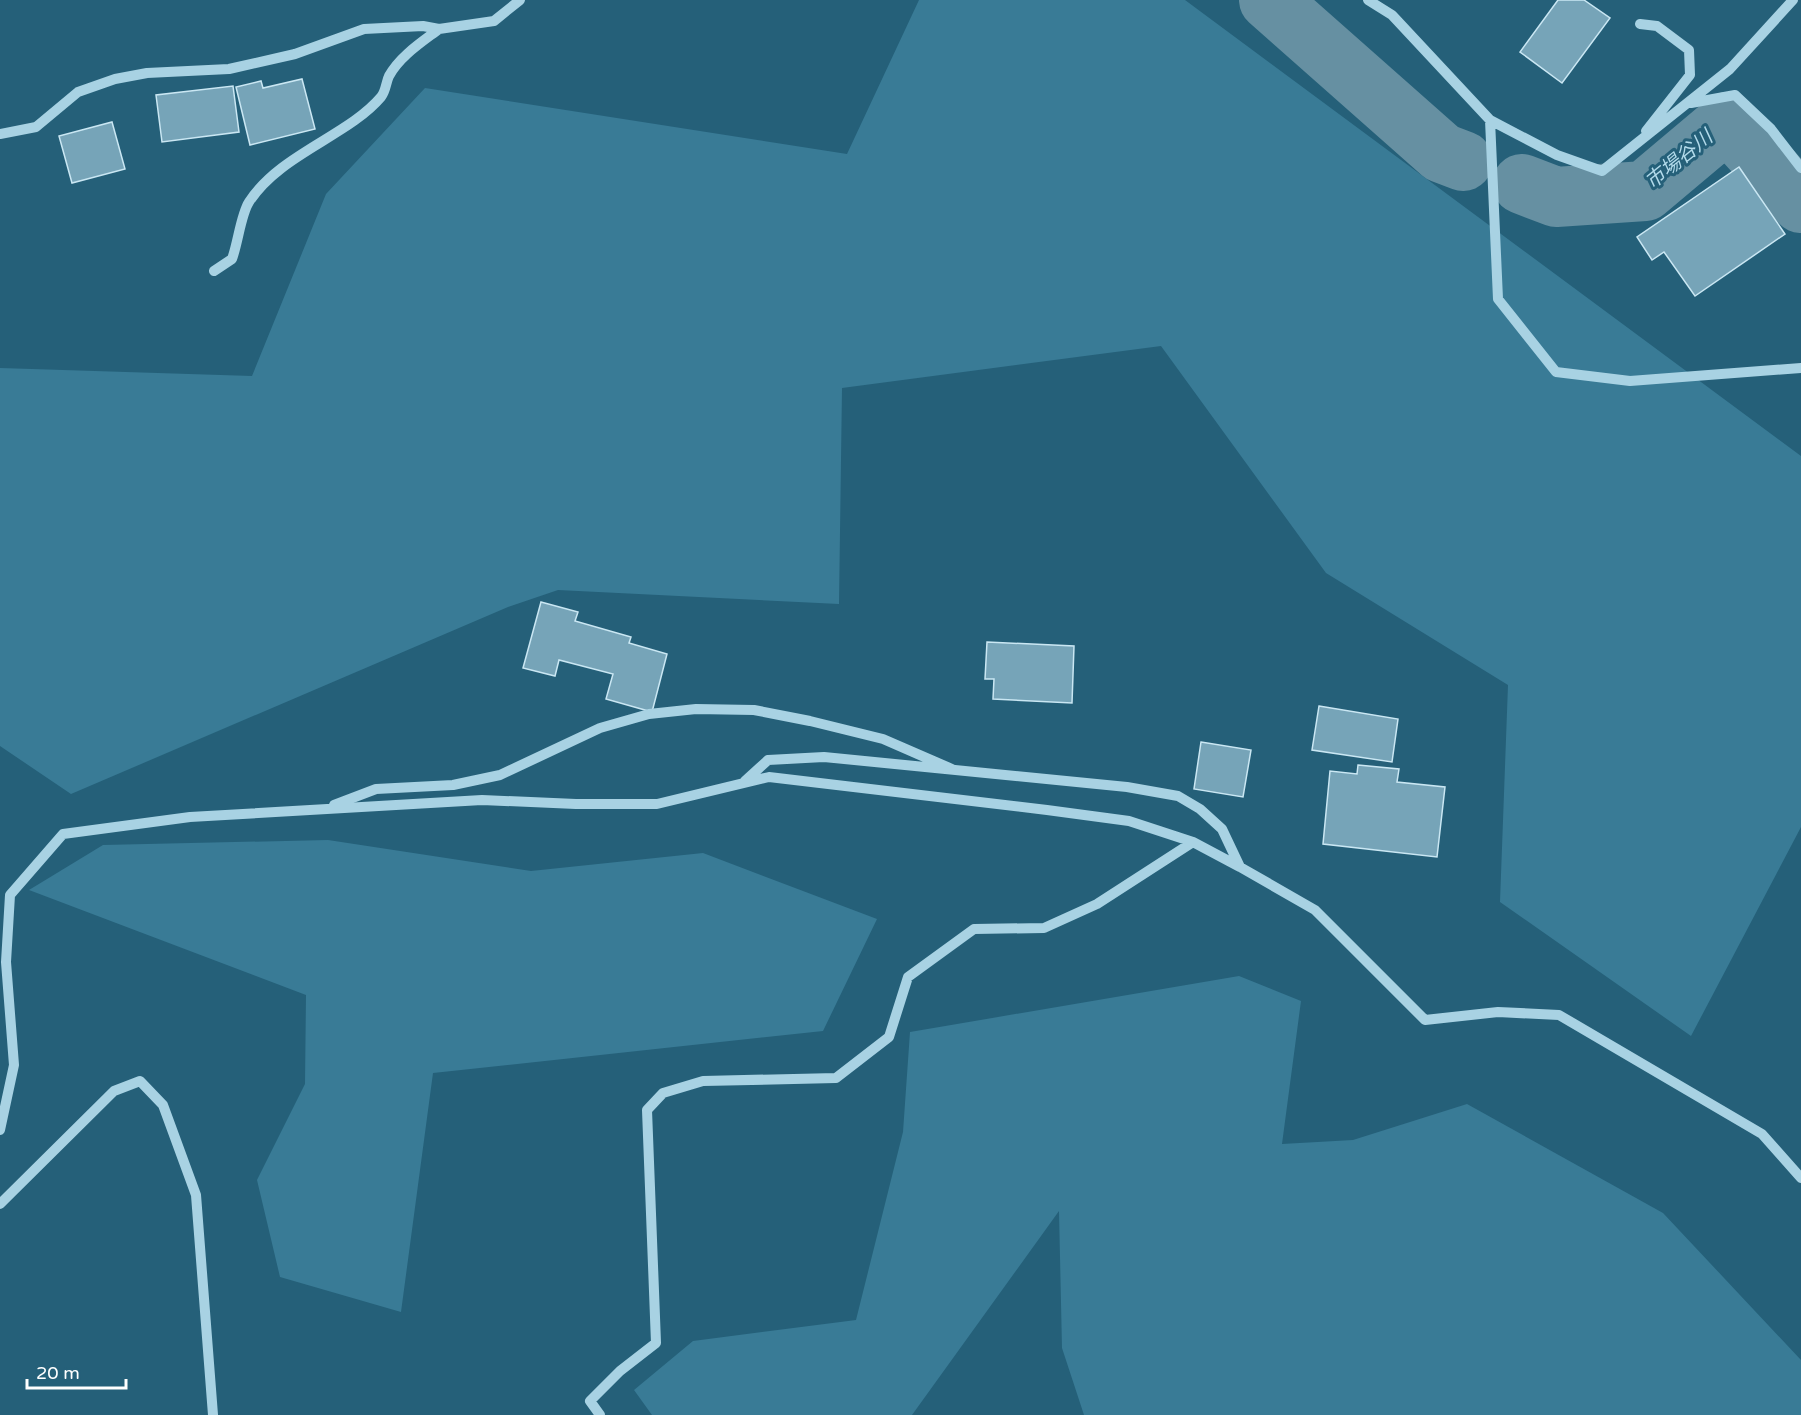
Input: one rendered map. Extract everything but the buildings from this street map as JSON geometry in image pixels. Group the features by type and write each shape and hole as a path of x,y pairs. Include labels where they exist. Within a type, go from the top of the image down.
{"street":[{"path":"0,134 36,127 78,92 115,79 147,72 229,69 294,54 364,29 423,26 439,29 494,21 520,0"},
{"path":"1368,0 1392,15 1490,120 1557,155 1602,171 1730,69 1793,0"},
{"path":"1632,148 1690,75 1689,50 1657,26 1640,24"},
{"path":"214,271 232,259 249,203 277,173 308,148 356,118 382,96 390,75 412,49 439,29"},
{"path":"1688,103 1735,95 1771,129 1801,168"},
{"path":"1490,120 1498,298 1556,372 1630,381 1801,368"},
{"path":"322,809 376,789 453,784 500,775 600,728 649,714 696,709 754,710 810,721 883,739 952,769"},
{"path":"742,784 768,760 824,757 1127,788 1178,796 1200,808 1222,829 1240,867"},
{"path":"0,1130 14,1065 6,962 10,895 63,834 190,817 482,800 657,804 769,777 1129,821 1193,842 1316,910 1425,1020 1498,1012 1559,1015 1762,1134 1801,1178"},
{"path":"600,1415 590,1401 620,1371 656,1343 647,1110 663,1093 703,1081 836,1078 889,1037 908,977 974,929 1044,928 1097,904 1193,842"},
{"path":"0,1204 114,1091 140,1081 163,1105 196,1195 213,1415"}],"shaded area":[{"path":"919,0 1185,0 1801,456 1801,827 1691,1036 1500,902 1508,685 1326,573 1161,346 842,388 839,604 558,590 508,607 71,794 0,746 0,368 252,376 326,194 425,88 847,154"},
{"path":"328,840 531,871 703,853 877,919 823,1031 433,1073 401,1312 280,1277 257,1180 305,1084 306,995 29,890 103,845"},
{"path":"1239,976 1301,1001 1282,1144 1353,1140 1467,1104 1663,1213 1801,1360 1801,1415 1084,1415 1062,1348 1059,1211 912,1415 652,1415 634,1390 693,1341 856,1320 903,1132 910,1032"}],"waterway":[{"name":"市場谷川","path":"1269,0 1442,153 1463,161"},
{"name":"市場谷川","path":"1522,184 1556,197 1645,191 1727,122 1801,203"}]}
